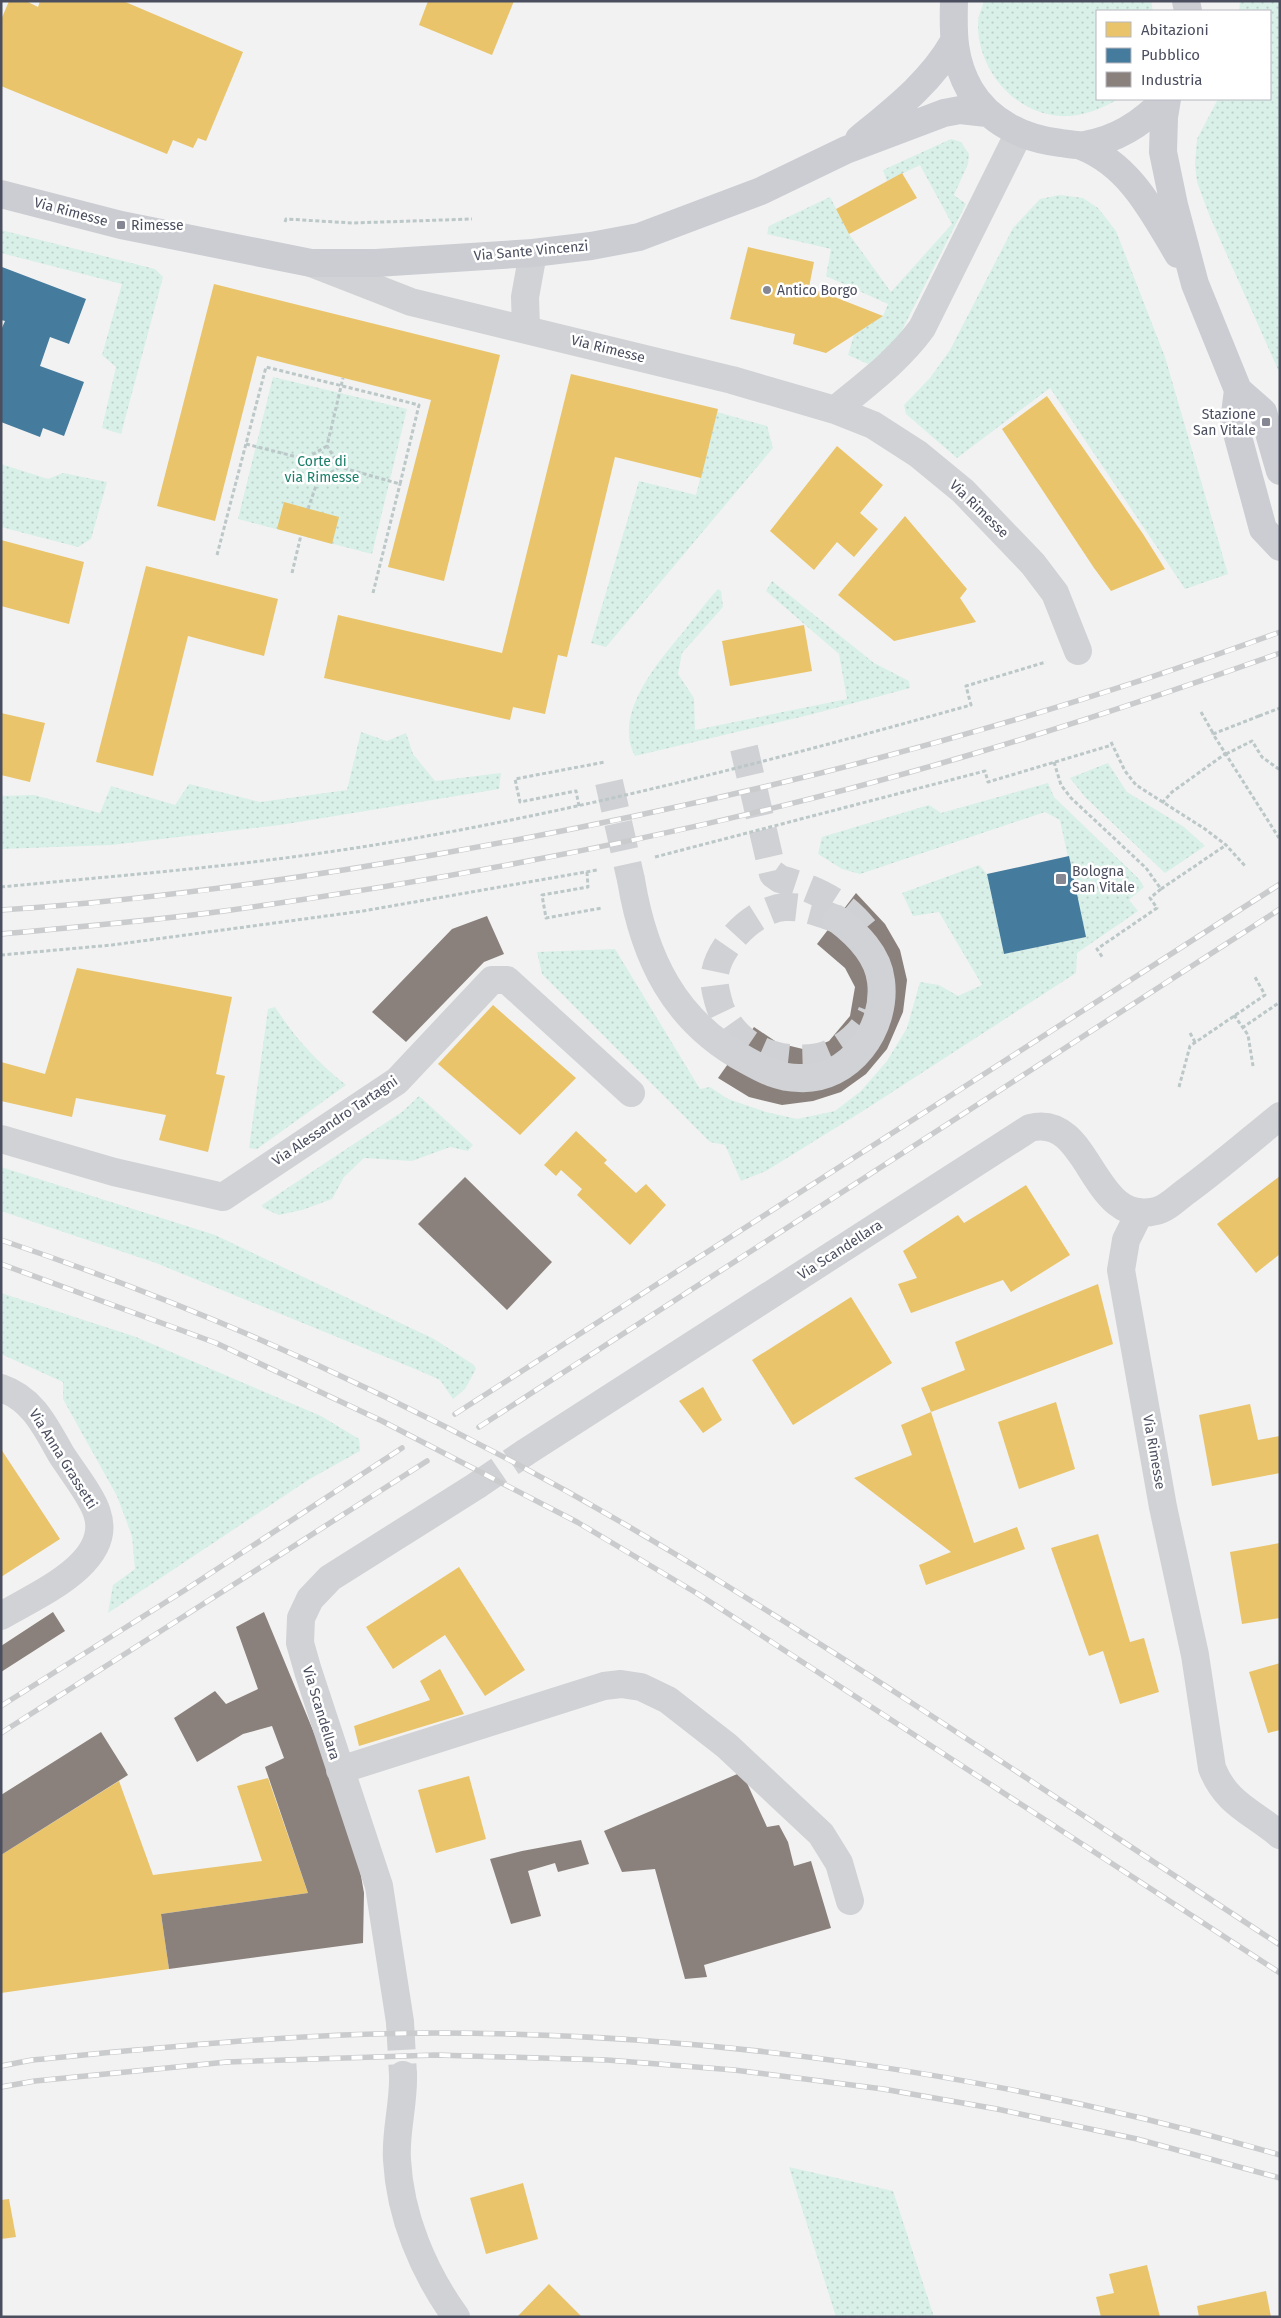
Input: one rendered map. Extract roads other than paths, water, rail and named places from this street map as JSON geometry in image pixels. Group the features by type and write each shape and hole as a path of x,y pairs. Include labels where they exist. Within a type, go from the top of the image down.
{"main road":[{"path":"954,1 953,43 959,67 970,90 987,113 1019,133 1047,142 1082,146 1097,152 1127,177 1145,200 1195,284"},
{"name":"Via Sante Vincenzi","path":"846,150 918,88 942,62 953,43"},
{"path":"1082,146 1119,135 1142,121 1165,100"},
{"path":"1166,100 1162,152 1195,284 1238,390 1262,412 1280,471"},
{"name":"Via Sante Vincenzi","path":"199,241 312,263 376,263 533,253 591,246 639,237 761,191 846,150 944,113 960,110 987,113"},
{"name":"Via Rimesse","path":"1,194 121,225 199,241"},
{"path":"1238,390 1234,422 1263,529 1280,547"}],"street":[{"path":"835,410 891,363 922,328 1019,133"},
{"path":"526,329 525,297 533,253"},
{"name":"Via Rimesse","path":"312,263 411,302 732,380 835,410 873,425 893,437 963,491 1028,558 1055,593 1078,651"},
{"path":"633,891 639,922 654,962 672,996 697,1024 723,1046 772,1074 800,1079 828,1073 853,1058 871,1036 881,1009 882,980 872,955 857,934 837,919"},
{"name":"Via Alessandro Tartagni","path":"1,1139 114,1172 223,1197 397,1081 492,980 507,980 631,1093"},
{"path":"1140,1212 1156,1211 1172,1202 1280,1116"},
{"name":"Via Scandellara","path":"526,1452 1030,1128 1042,1125 1052,1127 1064,1134 1112,1198 1125,1208 1140,1212"},
{"name":"Via Rimesse","path":"1140,1212 1126,1240 1122,1270 1163,1507 1198,1674 1212,1768 1217,1781 1235,1803 1280,1836"},
{"name":"Via Anna Grassetti","path":"1,1388 26,1400 39,1417 97,1512 101,1530 93,1551 78,1569 1,1616"},
{"name":"Via Scandellara","path":"400,2022 379,1886 305,1662 300,1643 301,1618 310,1598 330,1578 476,1486"},
{"path":"340,1770 604,1686 621,1684 641,1687 668,1700 727,1746 821,1834 839,1863 850,1902"},
{"path":"403,2075 396,2158 402,2205 417,2247 443,2299 456,2317"}],"tunnel":[{"path":"744,748 773,874 780,879 807,888 830,899 850,914 869,935"},
{"path":"609,782 631,880"},
{"path":"837,919 818,912 785,907 774,909 751,921 731,940 718,962 715,982 720,1007 727,1021 747,1043 773,1055 803,1059 826,1055 842,1047 857,1034 872,1012"},
{"path":"476,1486 526,1452"},
{"path":"400,2022 403,2075"}],"railway":[{"path":"1,910 164,895 326,873 541,835 648,813 861,763 967,734 1177,669 1280,632"},
{"path":"1,934 168,918 318,897 505,866 691,827 783,806 966,756 1124,707 1280,653"},
{"path":"455,1414 1280,884"},
{"path":"479,1427 1280,909"},
{"path":"1,1240 95,1273 281,1349 373,1391 551,1483 638,1532 794,1628 934,1717 1280,1945"},
{"path":"1,1264 216,1343 382,1421 577,1522 698,1594 1280,1973"},
{"path":"1,1706 185,1590 402,1448"},
{"path":"1,1733 427,1461"},
{"path":"1,2066 32,2060 133,2050 335,2035 437,2033 543,2035 650,2041 863,2064 969,2082 1074,2103 1178,2127 1280,2155"},
{"path":"1,2087 35,2081 227,2062 436,2055 607,2060 734,2070 883,2089 997,2109 1137,2139 1280,2178"}],"place":[{"name":"Rimesse","path":"121,225"},
{"name":"Antico Borgo","path":"767,290"},
{"name":"Stazione San Vitale","path":"1266,422"},
{"name":"Bologna San Vitale","path":"1061,879"}],"park label":[{"name":"Corte di via Rimesse","path":"322,470"}]}
